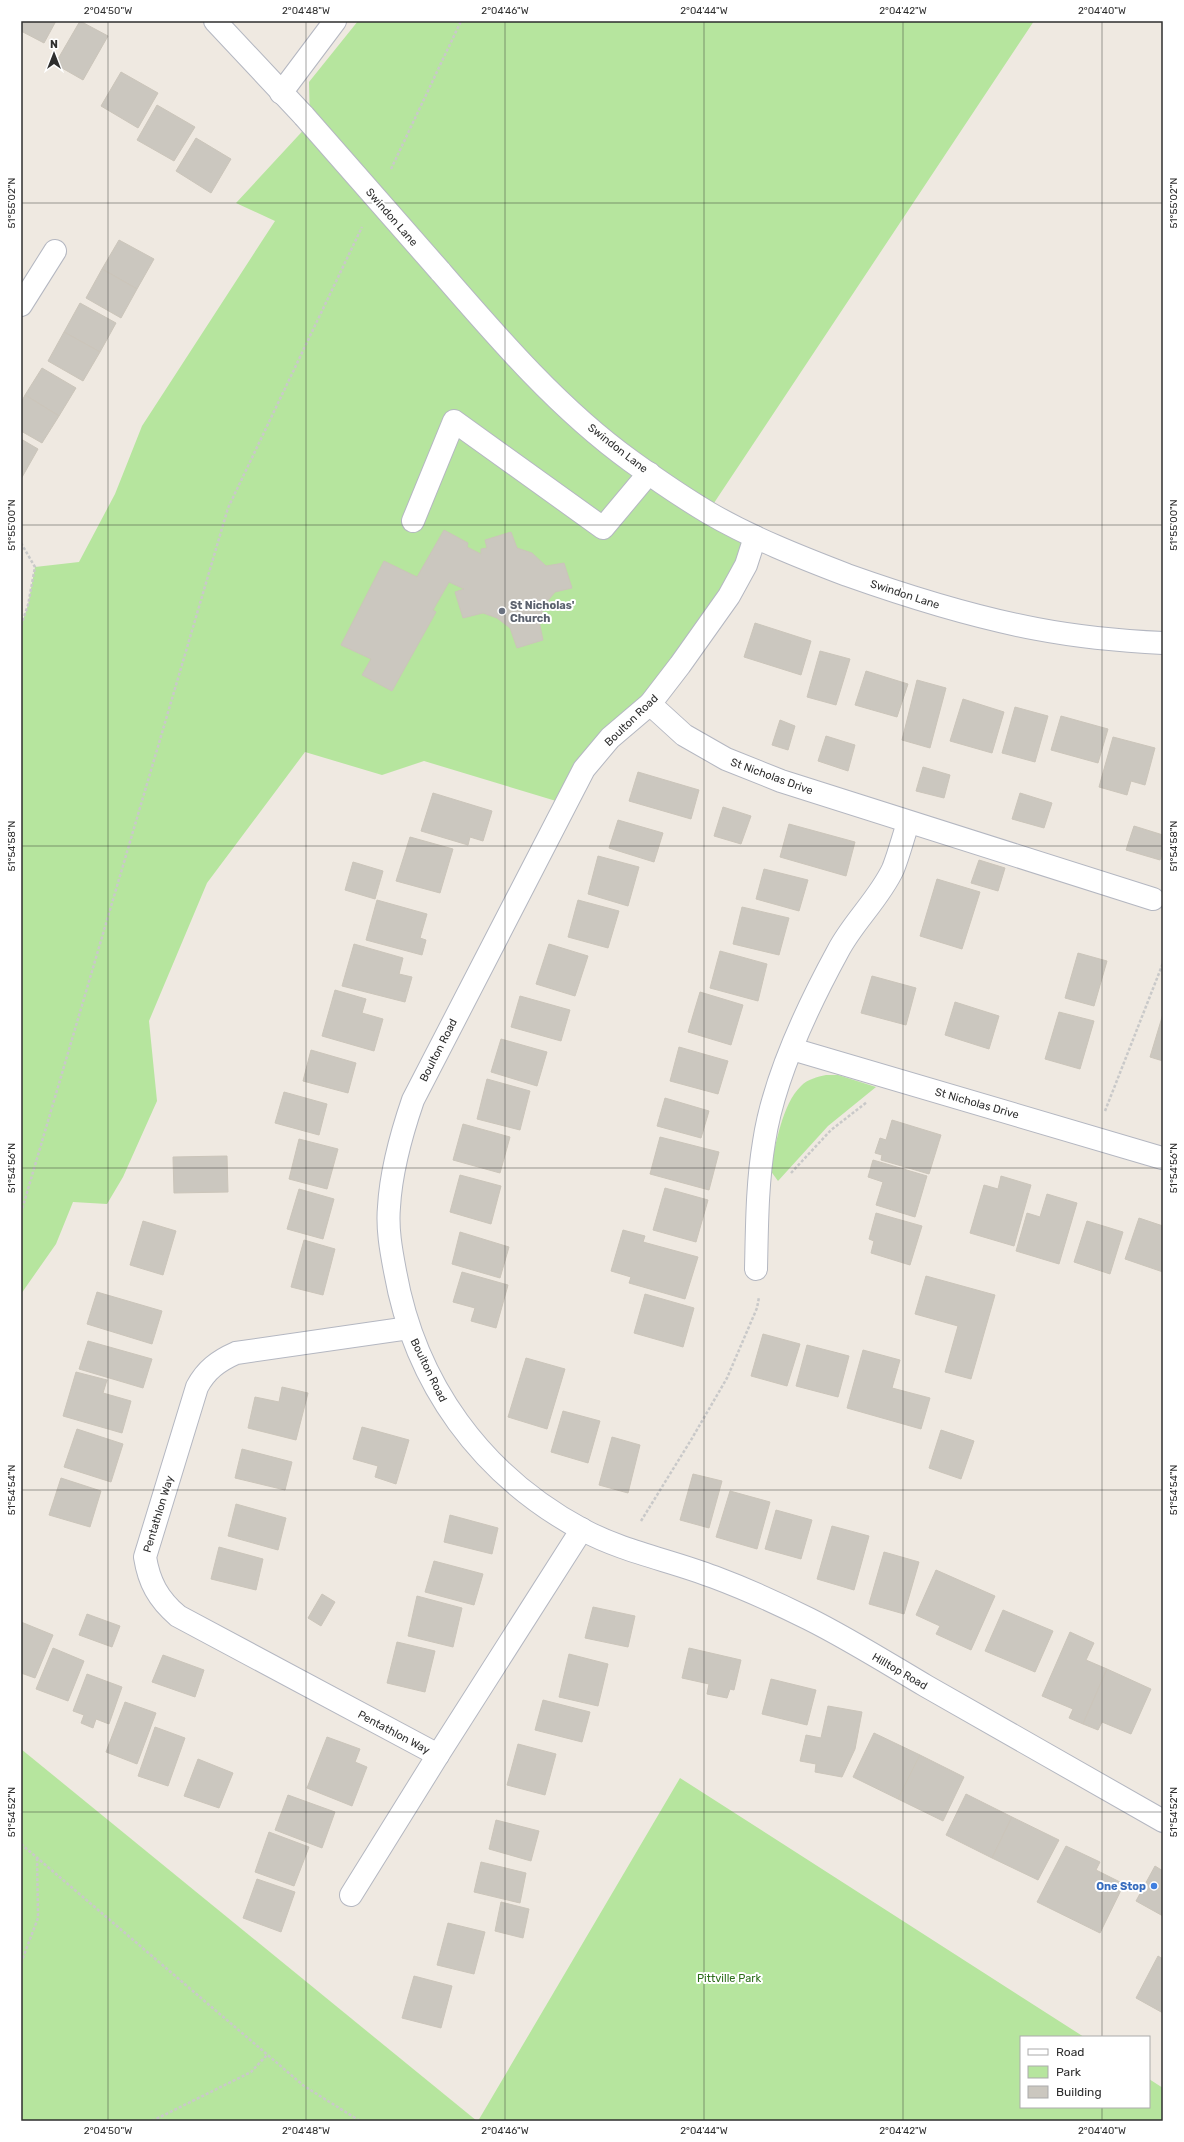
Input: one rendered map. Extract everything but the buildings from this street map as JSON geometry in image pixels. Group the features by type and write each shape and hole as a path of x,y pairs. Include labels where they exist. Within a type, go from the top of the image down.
{"street":[{"name":"Swindon Lane","path":"215,21 304,116 440,272 530,370 579,419 631,461 708,512 755,537 826,567 901,594 960,611 1037,629 1108,640 1163,643"},
{"path":"281,93 335,21"},
{"path":"21,305 55,251"},
{"path":"413,521 454,421 603,528 649,473"},
{"name":"Boulton Road","path":"623,1549 582,1529 550,1509 519,1486 463,1432 442,1399 424,1364 409,1328 398,1290 391,1250 388,1210 394,1165 401,1136 413,1100 584,769 610,738 650,704 680,665 729,596 746,565 755,537"},
{"name":"St Nicholas Drive","path":"650,704 684,735 726,759 781,781 908,823 1153,899"},
{"path":"756,1269 758,1189 764,1141 776,1096 792,1049 818,987 844,939 893,869 908,823"},
{"name":"St Nicholas Drive","path":"792,1049 1162,1158"},
{"name":"Pentathlon Way","path":"409,1328 236,1353 220,1360 210,1367 196,1387 145,1557 148,1575 155,1592 165,1605 178,1616 438,1755"},
{"name":"Pentathlon Way","path":"351,1895 582,1529"},
{"name":"Hilltop Road","path":"623,1549 714,1577 811,1620 1163,1822"}],"path":[{"path":"389,172 461,21"},
{"path":"21,1212 228,508 365,222"},
{"path":"21,543 35,567 28,605 21,626"},
{"path":"1095,1138 1163,963"},
{"path":"789,1175 831,1130 895,1079"},
{"path":"623,1549 691,1440 726,1378 757,1308 761,1289 756,1269"},
{"path":"21,1844 304,2086 360,2121"},
{"path":"21,1963 38,1918 37,1858"},
{"path":"152,2121 251,2072 267,2055"}],"green space":[{"path":"358,21 1034,21 708,512 755,537 746,565 566,804 424,761 382,775 305,752 207,883 149,1021 157,1101 123,1177 107,1204 73,1202 56,1244 21,1294 21,626 28,605 35,567 79,562 115,494 142,426 275,221 236,203 310,123 309,82"},
{"path":"826,1075 838,1075 876,1087 828,1126 778,1181 770,1170 777,1137 784,1114 794,1094 801,1086 813,1079"},
{"path":"21,1749 477,2121 21,2121"},
{"name":"Pittville Park","path":"680,1778 1082,2036 1020,2036 1020,2108 1150,2108 1150,2080 1163,2088 1163,2121 478,2121"}],"place":[{"name":"St Nicholas' Church","path":"502,611"},
{"name":"One Stop","path":"1154,1886"}]}
